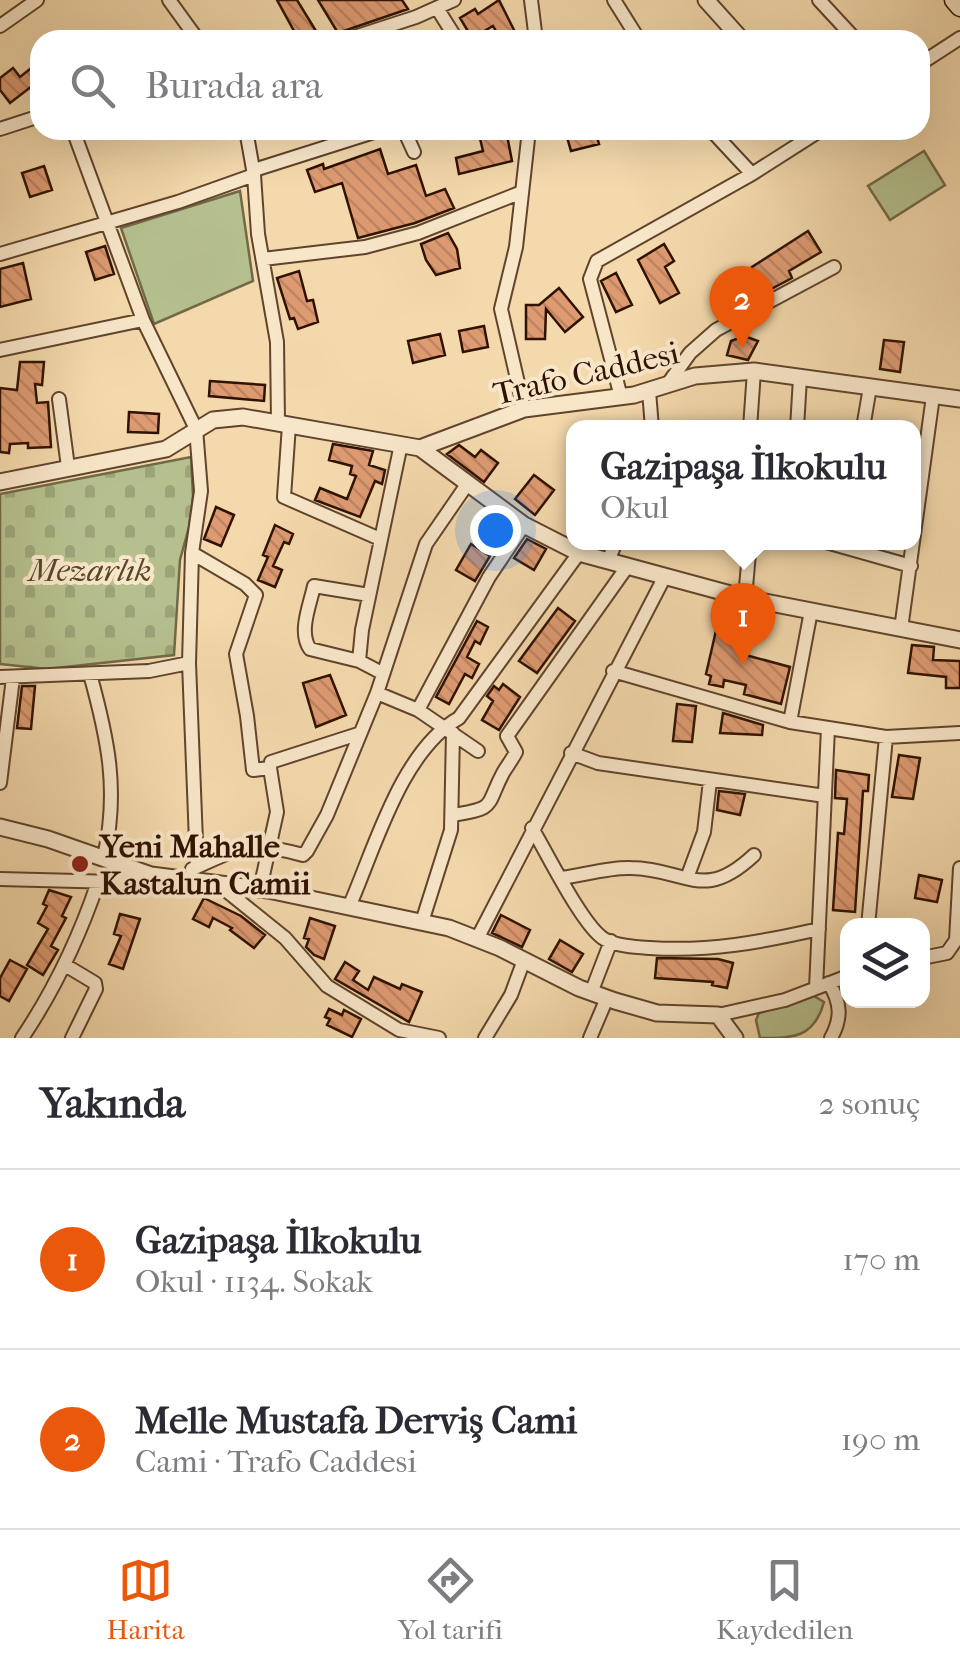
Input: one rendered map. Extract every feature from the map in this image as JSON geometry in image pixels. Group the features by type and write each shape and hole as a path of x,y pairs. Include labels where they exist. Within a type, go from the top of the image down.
{"main road":[{"path":"954,0 960,7"}],"street":[{"path":"0,26 37,0"},
{"path":"169,0 191,30"},
{"path":"408,0 416,17"},
{"path":"384,30 454,0"},
{"path":"532,0 535,30"},
{"path":"614,0 633,30"},
{"path":"706,0 733,30"},
{"path":"820,0 847,30"},
{"path":"438,8 450,30"},
{"path":"930,58 960,38"},
{"path":"0,129 30,119"},
{"path":"76,140 143,320 196,429 200,491 192,553 188,662 196,867"},
{"path":"248,140 276,342 284,497 380,539"},
{"path":"0,254 351,140"},
{"path":"409,140 414,152"},
{"path":"524,410 501,309 516,248 528,140"},
{"path":"720,140 752,174"},
{"path":"620,397 590,279 596,262 805,140"},
{"path":"262,259 365,247 418,233 522,192"},
{"path":"667,385 690,353 716,330 834,266"},
{"path":"0,350 143,320"},
{"path":"751,420 754,372"},
{"name":"Trafo Caddesi","path":"420,448 524,410 620,397 695,376 754,372 960,399"},
{"path":"798,420 800,378"},
{"path":"865,420 870,387"},
{"path":"649,391 651,420"},
{"path":"921,490 932,396"},
{"path":"59,399 68,467"},
{"path":"0,482 166,449 213,420 244,417 420,448 524,525 566,546"},
{"path":"359,660 401,444"},
{"path":"171,878 244,846 268,845 303,855 307,851 327,815 377,692 426,544 468,483"},
{"path":"418,710 489,578 524,525"},
{"path":"575,550 745,598 960,640"},
{"path":"608,561 613,550"},
{"path":"745,598 749,550"},
{"path":"860,550 912,566"},
{"path":"901,629 914,550"},
{"path":"350,907 412,764 459,718 579,552"},
{"path":"192,553 256,595 236,654 253,770 270,768"},
{"path":"453,815 477,811 494,800 516,752 506,736 627,567"},
{"path":"476,939 664,578"},
{"path":"369,595 314,586 304,634 310,649 359,660 382,673"},
{"path":"790,722 811,611"},
{"path":"0,783 6,678 148,672 188,662"},
{"path":"613,671 790,722 886,737 960,733"},
{"path":"90,674 110,754 113,820 104,857"},
{"path":"377,692 418,710 478,750"},
{"path":"828,728 819,929 822,985 838,999 840,1019 831,1038"},
{"path":"422,922 452,830 449,729"},
{"path":"260,889 277,812 271,762 358,734"},
{"path":"869,918 886,737"},
{"path":"571,753 598,763 825,796"},
{"path":"687,878 704,832 710,781"},
{"path":"0,828 104,857 151,876"},
{"path":"532,828 580,910 602,938 627,946 686,950 743,946 819,929"},
{"path":"561,878 631,868 708,883 739,870 754,855"},
{"path":"930,956 955,950 960,868"},
{"path":"0,880 98,882 151,876 260,889 350,907 422,922 476,939 599,996 657,1013 718,1015 785,1000 840,979"},
{"path":"22,1038 51,995 98,882"},
{"path":"218,884 286,938 327,986 398,1030 439,1038"},
{"path":"590,1038 611,941"},
{"path":"485,1038 512,995 524,960"},
{"path":"65,965 96,983 72,1038"},
{"path":"718,1015 735,1038"}],"green space":[{"path":"924,151 945,185 890,220 868,186"},
{"path":"240,191 253,281 154,324 121,228"},
{"name":"Mezarlık","path":"191,457 193,496 180,560 174,655 47,669 0,664 0,494"},
{"path":"814,996 824,1002 808,1029 793,1036 760,1038 756,1020 759,1013"}],"building":[{"path":"277,0 297,0 315,30 294,30"},
{"path":"318,0 402,0 408,9 347,30 336,30"},
{"path":"499,0 514,30 495,30 493,26 467,30 460,18 475,9 478,14"},
{"path":"13,68 20,77 30,69 30,88 10,103 0,90 0,78"},
{"path":"480,140 508,140 512,161 459,174 456,158 483,151"},
{"path":"568,140 598,140 599,144 571,151"},
{"path":"380,149 388,174 416,165 426,196 445,189 454,208 358,238 342,183 315,192 307,170 323,164 324,169"},
{"path":"44,166 52,190 30,197 22,173"},
{"path":"808,231 821,252 789,271 792,278 728,312 717,293 755,273 752,267"},
{"path":"448,233 457,249 460,268 436,275 421,244"},
{"path":"664,244 674,261 665,267 679,293 660,303 638,260"},
{"path":"105,246 114,274 95,280 86,252"},
{"path":"23,263 31,299 0,307 0,269"},
{"path":"299,271 318,322 298,329 294,318 290,319 277,278"},
{"path":"616,273 632,305 616,312 601,281"},
{"path":"559,288 583,317 565,332 546,309 545,339 526,339 526,305 539,305"},
{"path":"484,326 488,347 463,352 459,331"},
{"path":"440,334 445,355 413,363 408,341"},
{"path":"744,336 758,341 748,360 727,355 731,341"},
{"path":"884,340 904,342 900,372 880,369"},
{"path":"20,362 44,362 42,385 35,384 37,403 48,402 51,447 10,444 9,453 0,452 0,388 17,390"},
{"path":"210,381 265,385 264,401 209,396"},
{"path":"129,412 159,414 158,433 128,432"},
{"path":"333,444 373,451 369,465 385,470 382,484 375,481 360,517 315,500 320,488 347,499 356,476 350,474 352,466 329,460"},
{"path":"459,445 475,457 481,450 498,463 484,482 447,454"},
{"path":"534,475 554,490 535,515 515,499"},
{"path":"216,507 234,515 221,546 204,539"},
{"path":"275,525 293,534 289,544 284,542 273,566 282,570 275,587 258,580"},
{"path":"527,539 546,549 534,570 514,558"},
{"path":"471,544 490,556 475,581 456,570"},
{"path":"558,608 575,621 537,673 519,661"},
{"path":"477,621 488,627 480,644 475,641 467,657 479,664 472,678 465,674 449,704 436,697"},
{"path":"718,622 748,629 742,654 790,667 781,704 744,694 746,685 724,680 723,687 709,684 711,676 706,674"},
{"path":"912,645 934,647 933,660 960,661 960,688 946,688 946,677 908,673"},
{"path":"330,675 346,715 316,727 303,683"},
{"path":"503,684 520,697 499,730 482,720 493,701 487,696 494,686 499,690"},
{"path":"22,686 35,686 31,729 17,728"},
{"path":"677,704 696,706 692,742 673,741"},
{"path":"723,713 763,725 762,735 720,733"},
{"path":"899,755 920,758 913,799 892,797"},
{"path":"836,770 869,775 868,791 863,791 855,912 833,910 838,833 844,834 847,799 835,798"},
{"path":"719,791 745,794 740,815 717,810"},
{"path":"919,875 942,880 937,902 915,898"},
{"path":"49,890 71,897 62,916 66,918 51,946 58,950 43,975 27,965 48,929 38,923 47,906 43,904"},
{"path":"204,898 241,916 265,935 254,948 232,928 213,918 209,927 193,919"},
{"path":"120,914 140,919 123,969 109,964 121,936 114,934"},
{"path":"501,915 530,930 522,947 492,933"},
{"path":"310,918 335,926 324,959 306,947 309,939 304,938"},
{"path":"560,940 583,954 572,972 549,959"},
{"path":"657,958 718,959 733,963 727,988 712,985 713,982 655,978"},
{"path":"10,960 27,969 9,1001 0,996 0,978"},
{"path":"345,962 359,971 353,980 368,990 374,977 400,989 402,984 422,992 409,1022 335,979"},
{"path":"329,1009 342,1015 344,1010 361,1019 352,1037 327,1025"}],"place":[{"name":"Melle Mustafa Derviş Cami","path":"742,348"},
{"name":"Gazipaşa İlkokulu","path":"743,665"},
{"name":"Yeni Mahalle Kastalun Camii","path":"80,864"}]}
